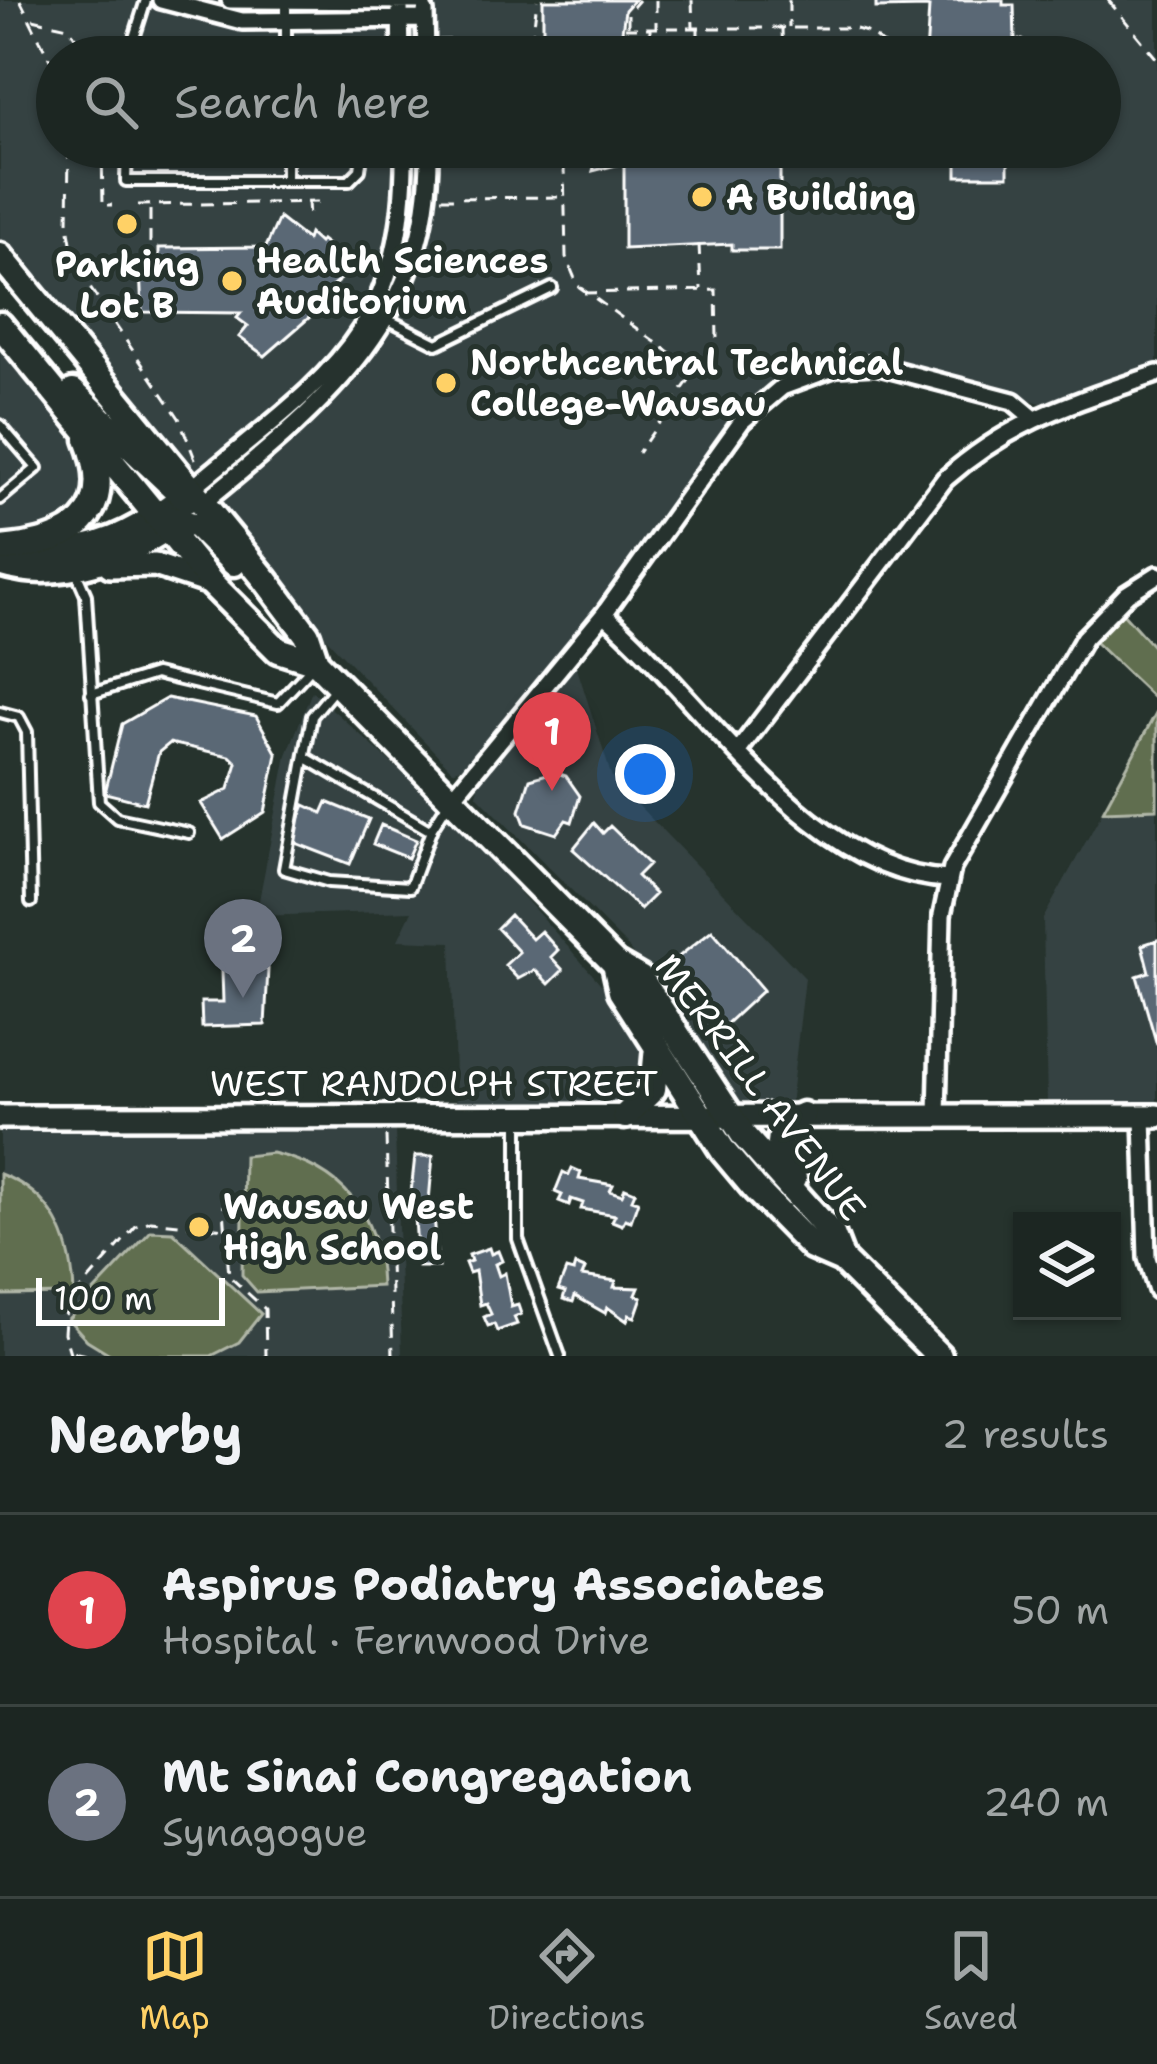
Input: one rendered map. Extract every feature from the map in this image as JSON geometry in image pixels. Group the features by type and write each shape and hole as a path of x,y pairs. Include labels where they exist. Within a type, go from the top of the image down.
{"main road":[{"path":"0,256 183,502"},
{"path":"6,332 41,360 183,502"},
{"path":"6,332 82,425 183,502"},
{"path":"1,549 56,540 86,518 98,478 82,425"},
{"name":"MERRILL AVENUE","path":"183,502 212,584 272,645 292,658 316,662"},
{"name":"MERRILL AVENUE","path":"183,502 199,528 304,628 316,662 338,685 615,964 634,972 729,1114 836,1240 842,1260"},
{"name":"MERRILL AVENUE","path":"615,964 619,987 724,1152 808,1243 842,1260 940,1356"},
{"path":"625,1116 653,1089 656,1044"},
{"path":"803,1115 787,1124 779,1154 812,1212"}],"street":[{"path":"161,0 228,19 286,21 400,19 425,7"},
{"path":"230,0 400,0 425,7"},
{"path":"400,0 400,36"},
{"path":"380,316 400,239 403,168"},
{"path":"74,569 115,556 183,502 323,376 380,316 425,216 428,168"},
{"path":"453,797 604,614 742,421 798,379 836,367 875,365 1013,401 1032,417"},
{"path":"740,750 945,479 980,449 1032,417 1157,374"},
{"path":"1,549 84,549 119,538 183,502"},
{"path":"0,565 36,573 150,564 212,584"},
{"path":"937,1115 942,915 948,879 1084,638 1127,594 1157,575"},
{"path":"604,614 740,750 857,853 910,876 948,879"},
{"path":"1150,1116 1145,1236 1157,1289"},
{"name":"WEST RANDOLPH STREET","path":"0,1117 1150,1116"}],"lane":[{"path":"135,36 146,0"},
{"path":"286,2 286,36"},
{"path":"126,168 126,182 354,179 357,168"},
{"path":"286,168 286,181"},
{"path":"380,316 436,344 552,287"},
{"path":"0,425 37,468 0,499"},
{"path":"74,569 86,595 96,788 103,809 117,818 189,833"},
{"path":"91,694 155,674 278,703 316,662"},
{"path":"338,685 312,716 308,759 286,836 284,869 321,881 410,887 430,831 453,797"},
{"path":"0,712 19,717 27,732 31,902"},
{"path":"308,759 430,831"},
{"path":"518,1117 518,1239 560,1356"}],"path":[{"path":"20,0 39,36"},
{"path":"532,36 537,0"},
{"path":"639,0 628,13 626,28 861,29 870,36"},
{"path":"652,36 656,0"},
{"path":"692,0 697,36"},
{"path":"785,36 789,0"},
{"path":"1108,0 1157,59"},
{"path":"31,19 68,27 75,36"},
{"path":"69,168 68,225 75,266 179,418 183,502"},
{"path":"102,168 103,205 112,205"},
{"path":"564,168 566,257 584,293 694,370"},
{"path":"435,198 565,197"},
{"path":"308,200 309,219"},
{"path":"138,205 324,202"},
{"path":"125,260 150,260 150,205"},
{"path":"699,244 701,290"},
{"path":"584,293 716,290 717,340 638,453"},
{"path":"385,1118 392,1356"},
{"path":"223,1196 229,1276 265,1309 266,1356"},
{"path":"90,1356 71,1354 64,1333 66,1306 136,1226 152,1222 224,1228"}],"shaded area":[{"name":"Northcentral Technical College-Wausau","path":"0,0 1157,0 1157,368 1041,403 875,356 841,357 778,379 721,432 593,611 469,764 453,771 306,617 268,560 0,239"},
{"path":"0,348 90,463 83,511 36,538 0,534"},
{"path":"575,662 612,778 805,978 790,1105 735,1101 627,946 477,795 479,782"},
{"path":"312,691 458,823 608,992 648,1050 652,1074 619,1107 456,1108 451,942 398,940 412,911 256,916 287,755"},
{"path":"1157,809 1157,1104 1047,1104 1043,919 1103,811"},
{"name":"Wausau West High School","path":"0,1126 395,1130 402,1356 0,1356"}],"green space":[{"path":"1121,611 1157,651 1157,701 1095,642"},
{"path":"1157,711 1157,809 1103,811"},
{"path":"272,1153 319,1170 352,1198 373,1237 381,1286 257,1292 242,1275 244,1156"},
{"path":"0,1174 47,1206 64,1237 74,1294 0,1295"},
{"path":"151,1231 173,1232 261,1314 239,1342 211,1356 113,1356 87,1340 68,1319"}],"building":[{"path":"543,0 634,0 625,10 621,36 543,36"},
{"path":"876,0 1003,0 1003,5 1014,5 1015,36 927,36 929,7 876,8"},
{"name":"A Building","path":"624,168 780,168 780,250 732,250 732,244 624,249"},
{"path":"957,168 1008,168 1008,176 957,176"},
{"path":"279,218 307,240 309,234 321,240 355,267 327,291 334,296 265,356 239,337 248,326 237,318 241,313 142,312 140,269 159,269 159,248 266,247"},
{"path":"167,698 256,716 277,754 265,812 223,839 201,803 229,789 237,763 230,756 170,743 159,752 145,803 105,793 122,724"},
{"path":"554,772 566,776 580,796 572,822 566,820 556,834 525,824 520,811 530,779"},
{"path":"327,802 369,819 350,864 290,841 305,805 322,813"},
{"path":"594,823 603,833 610,826 649,864 637,876 655,894 640,909 573,849"},
{"path":"381,825 416,840 408,858 373,844"},
{"path":"510,915 532,939 541,931 558,950 551,957 563,970 549,984 535,970 518,979 505,965 519,952 497,928"},
{"path":"712,930 763,990 725,1025 713,1011 706,1017 686,994 691,991 672,962"},
{"path":"1157,940 1157,1045 1137,976 1149,972 1142,945"},
{"path":"268,969 265,1025 202,1027 201,1002 223,1002 222,970"},
{"path":"415,1156 433,1156 429,1201 433,1201 438,1267 418,1267 414,1201 410,1201"},
{"path":"572,1168 581,1172 579,1179 613,1185 610,1191 635,1192 632,1199 638,1201 631,1221 625,1219 622,1225 612,1221 615,1215 581,1209 583,1203 571,1199 569,1205 559,1201 562,1195 555,1192 563,1172 569,1175"},
{"path":"489,1248 491,1254 498,1251 499,1276 505,1273 511,1307 518,1305 521,1314 514,1317 517,1324 497,1331 494,1324 488,1326 484,1317 491,1314 486,1303 480,1305 475,1271 469,1273 465,1263 471,1261 469,1255"},
{"path":"575,1265 585,1269 582,1276 616,1281 614,1287 639,1288 636,1295 642,1297 635,1317 629,1315 627,1321 607,1307 605,1313 575,1296 573,1302 563,1299 565,1292 558,1290 566,1270 573,1272"}],"place":[{"name":"A Building","path":"702,197"},
{"name":"Parking Lot B","path":"127,224"},
{"name":"Health Sciences Auditorium","path":"232,281"},
{"name":"Northcentral Technical College-Wausau","path":"446,383"},
{"name":"Aspirus Podiatry Associates","path":"552,791"},
{"name":"Mt Sinai Congregation","path":"243,998"},
{"name":"Wausau West High School","path":"199,1227"}]}
